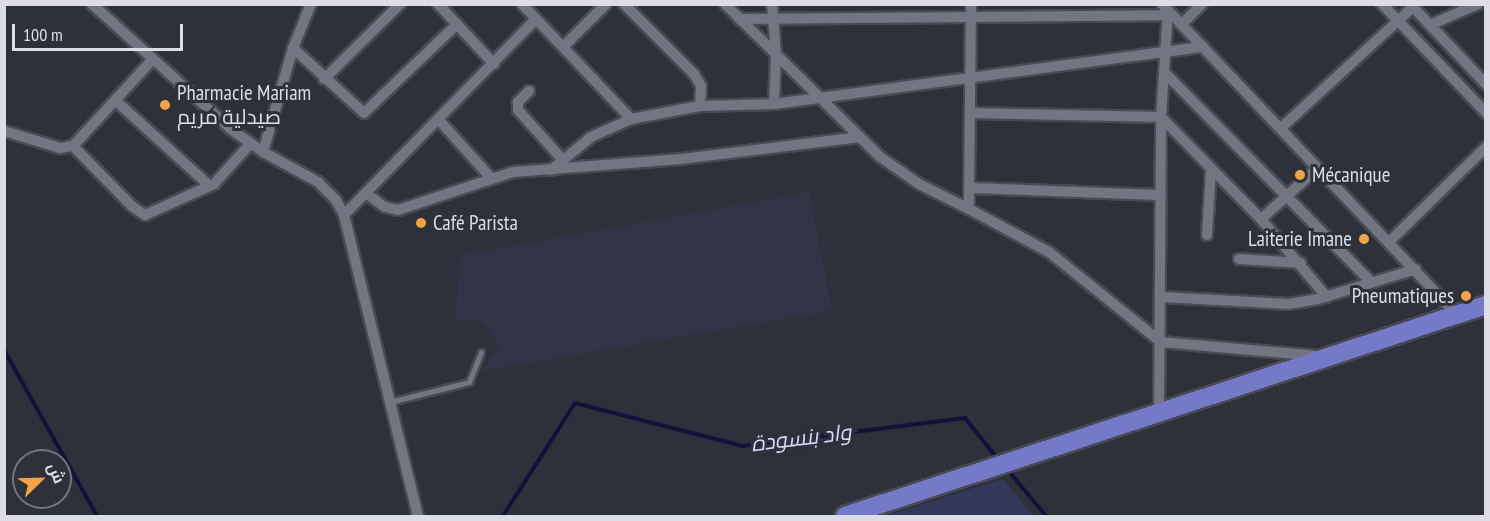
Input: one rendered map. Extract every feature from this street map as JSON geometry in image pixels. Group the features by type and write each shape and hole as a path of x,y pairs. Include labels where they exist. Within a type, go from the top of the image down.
{"main road":[{"path":"846,516 1485,305"}],"street":[{"path":"92,4 250,144 326,187 344,215 418,516"},
{"path":"263,152 293,48 311,4"},
{"path":"324,79 400,4"},
{"path":"438,4 494,63"},
{"path":"522,4 631,119"},
{"path":"563,47 606,4"},
{"path":"624,4 694,74 702,91 700,106"},
{"path":"725,4 901,173 1049,252 1161,342 1328,357"},
{"path":"772,4 776,54 774,104"},
{"path":"871,4 871,18"},
{"path":"969,209 971,4"},
{"path":"1182,24 1202,4"},
{"path":"1382,4 1485,113"},
{"path":"1430,25 1478,4"},
{"path":"1282,128 1398,22 1412,6 1485,84"},
{"path":"739,19 970,16 1167,8 1457,315"},
{"path":"1159,414 1162,297 1161,117 1166,74 1167,8"},
{"path":"344,215 536,19"},
{"path":"293,48 324,79 364,113 457,24"},
{"path":"551,170 597,133 631,119 700,106 774,104 1167,55 1203,47"},
{"path":"4,131 60,148 73,146 153,59"},
{"path":"1166,74 1372,283"},
{"path":"529,91 518,102 518,110 562,159"},
{"path":"115,100 210,186"},
{"path":"971,113 1161,117 1262,219 1327,297"},
{"path":"438,120 490,178"},
{"path":"367,194 379,204 398,210 490,178 551,170 737,153 860,136"},
{"path":"73,146 142,214 210,186 250,144"},
{"path":"1389,242 1485,147"},
{"path":"1262,219 1318,168"},
{"path":"1207,235 1211,170"},
{"path":"971,188 1161,195"},
{"path":"1239,259 1301,263"},
{"path":"1162,297 1266,305 1327,297 1416,269"}],"lane":[{"path":"390,402 469,382 481,352"}],"shaded area":[{"path":"809,192 832,310 481,371 499,346 484,321 455,321 461,256"},
{"path":"1003,479 1033,516 885,516"}],"waterway":[{"name":"واد بنسودة","path":"4,350 97,516"},
{"name":"واد بنسودة","path":"503,516 575,403 743,446 965,418 998,459"},
{"name":"واد بنسودة","path":"1007,469 1046,516"}],"place":[{"name":"Pharmacie Mariam صيدلية مريم","path":"165,105"},
{"name":"Mécanique","path":"1300,175"},
{"name":"Café Parista","path":"421,223"},
{"name":"Laiterie Imane","path":"1364,239"},
{"name":"Pneumatiques","path":"1466,296"}]}
